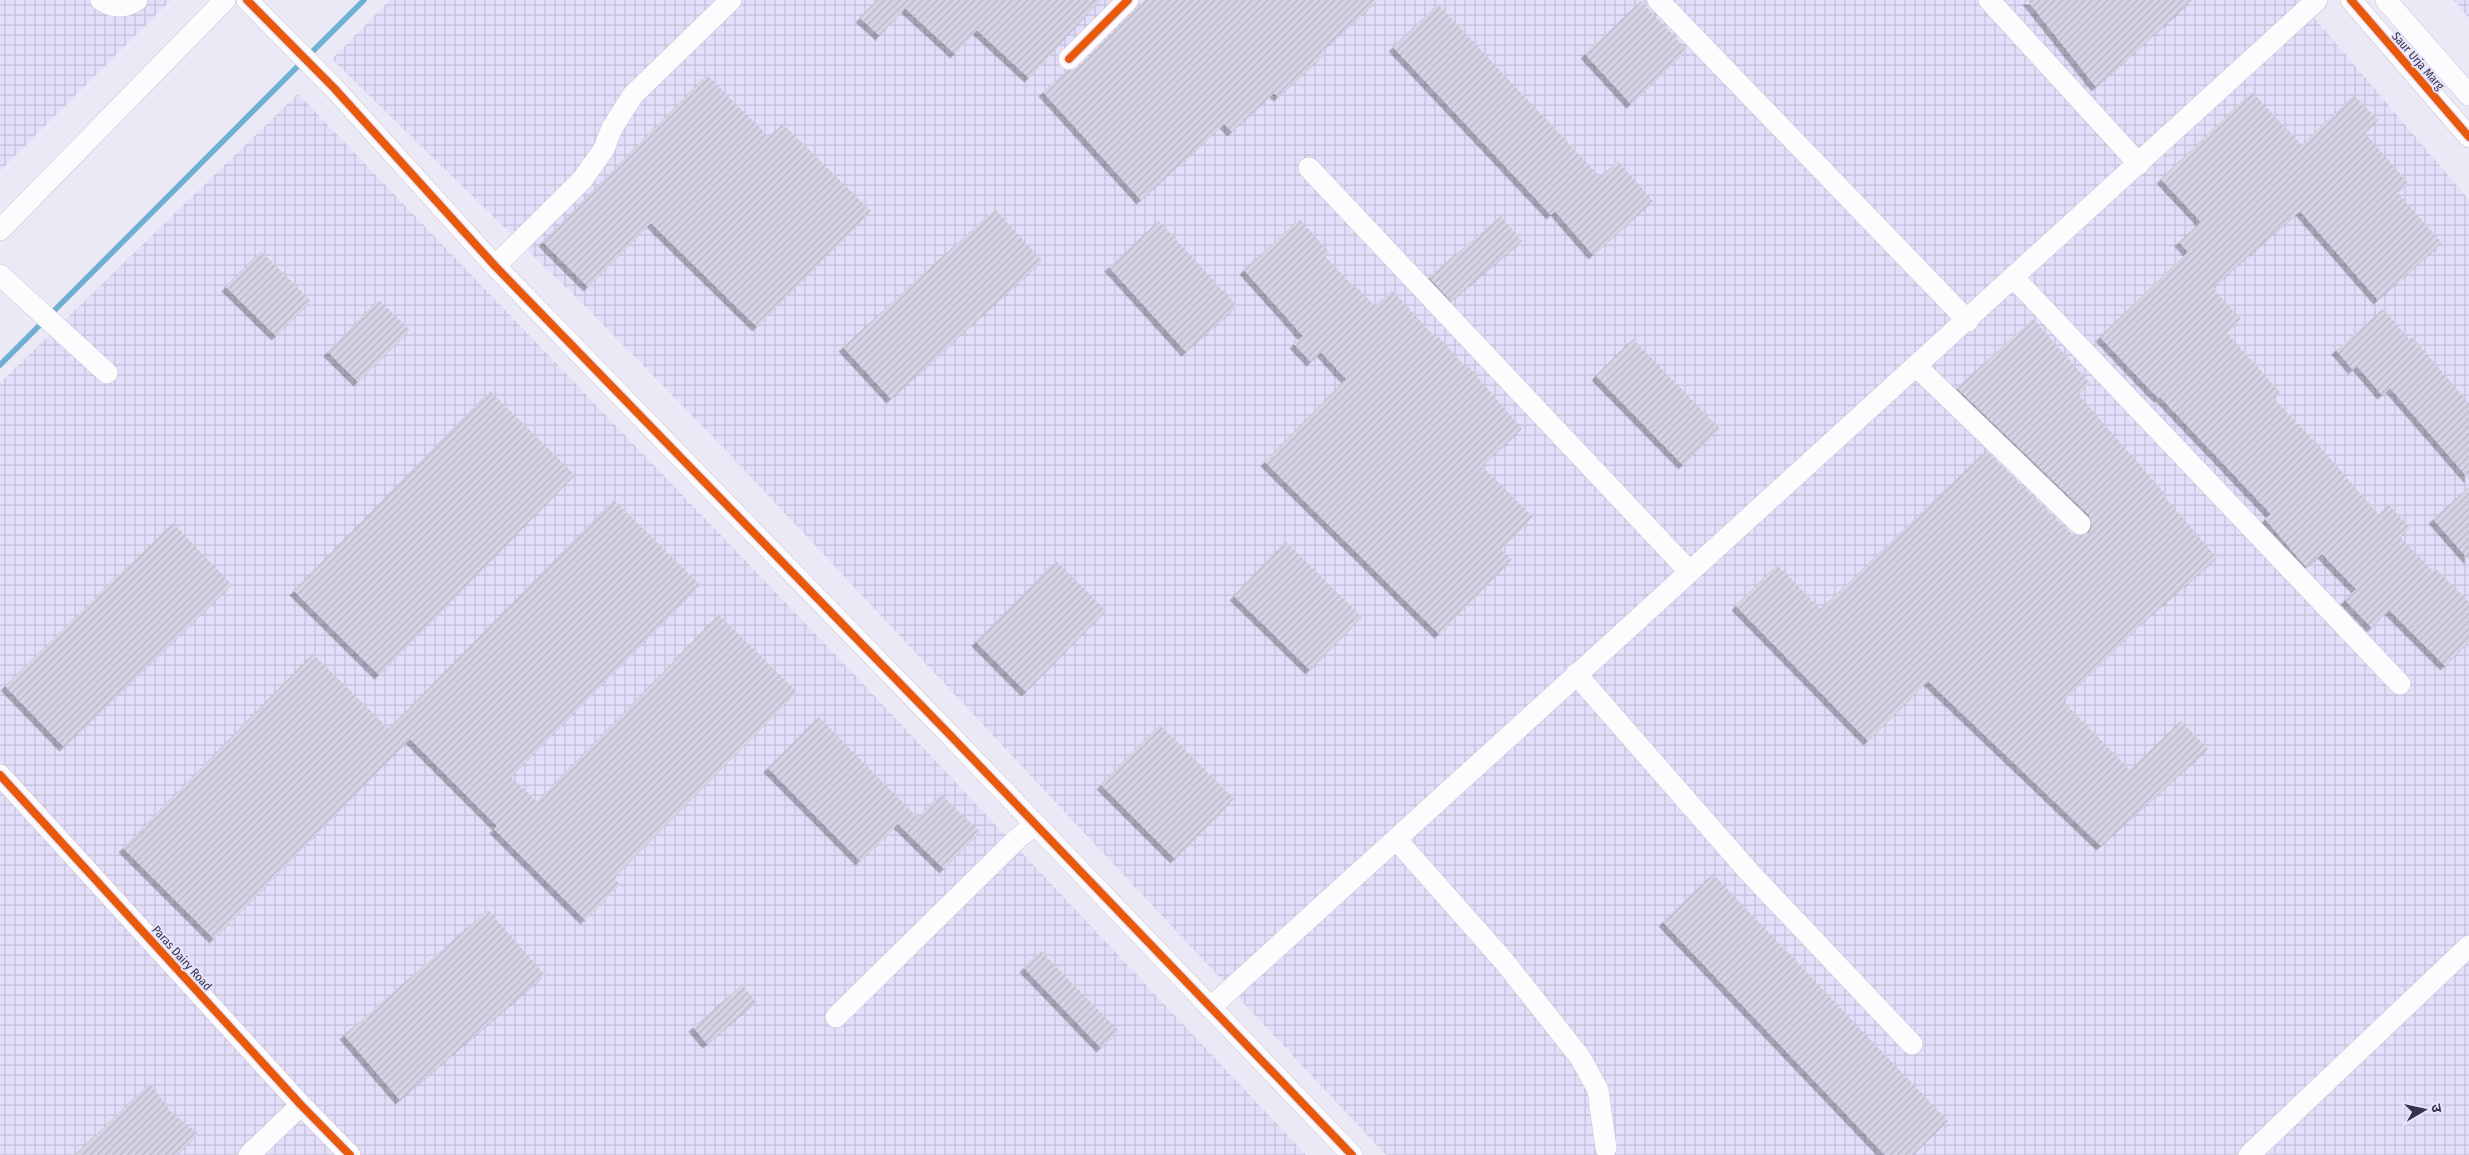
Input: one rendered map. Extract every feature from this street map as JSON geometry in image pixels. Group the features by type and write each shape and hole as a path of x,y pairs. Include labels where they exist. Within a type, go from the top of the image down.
{"street":[{"path":"101,0 106,4 120,7 137,0"},
{"path":"0,230 226,0"},
{"path":"247,0 334,88 495,266 1036,825 1352,1155"},
{"path":"495,266 582,180 604,149 612,128 633,95 731,0"},
{"path":"1069,59 1128,0"},
{"path":"1658,0 1968,321"},
{"path":"1989,0 2139,164"},
{"path":"1210,1008 1689,571 2015,279 2317,0"},
{"name":"Saur Urja Marg","path":"2351,0 2469,137"},
{"name":"Saur Urja Marg","path":"2386,0 2464,81"},
{"path":"1309,168 1689,571"},
{"path":"0,275 107,373"},
{"path":"2015,279 2400,684"},
{"path":"1917,367 2080,524"},
{"path":"1576,674 1750,873 1912,1044"},
{"name":"Paras Dairy Road","path":"0,775 301,1105 350,1155"},
{"path":"836,1017 1019,837 1036,825"},
{"path":"1396,838 1503,960 1580,1057 1598,1090 1606,1148"},
{"path":"2249,1155 2469,946"},
{"path":"249,1155 301,1105"}],"shaded area":[{"path":"0,0 171,0 0,171"},
{"path":"390,0 2299,0 2469,200 2469,1155 1386,1155 721,445 582,303 332,59"},
{"path":"2454,0 2469,0 2469,18"},
{"path":"298,94 849,669 1306,1155 0,1155 0,383"}],"building":[{"path":"877,0 1101,0 1029,78 977,30 955,54 905,8 880,36 860,18"},
{"path":"1145,0 1378,0 1321,52 1324,55 1278,97 1274,93 1232,132 1224,124 1141,200 1043,92 1066,71 1078,68"},
{"path":"2027,0 2193,0 2096,87"},
{"path":"1641,1 1687,50 1631,104 1585,54"},
{"path":"1438,4 1600,177 1618,161 1653,201 1593,255 1555,211 1551,215 1393,47"},
{"path":"707,75 769,137 783,124 871,211 757,327 651,223 588,287 543,242"},
{"path":"2252,92 2302,145 2354,95 2378,120 2365,133 2408,183 2397,192 2442,243 2378,300 2300,211 2212,288 2241,319 2227,333 2280,392 2273,398 2321,448 2379,515 2389,505 2410,528 2400,537 2434,572 2437,570 2469,602 2469,642 2445,666 2389,610 2372,628 2345,600 2356,589 2322,554 2306,567 2265,519 2271,514 2100,337 2188,252 2179,242 2201,222 2161,179"},
{"path":"995,209 1042,261 891,399 843,347"},
{"path":"1501,216 1522,241 1451,301 1429,277"},
{"path":"1300,219 1329,252 1325,256 1355,288 1357,287 1375,306 1392,290 1436,338 1438,336 1463,364 1465,362 1522,429 1482,466 1533,517 1501,549 1512,560 1439,634 1265,462 1346,379 1321,352 1311,362 1294,344 1303,336 1244,270"},
{"path":"1159,221 1237,306 1186,352 1109,267"},
{"path":"261,251 311,301 276,336 226,287"},
{"path":"379,300 410,330 358,382 328,352"},
{"path":"2383,309 2409,339 2412,337 2469,403 2469,479 2390,388 2382,395 2357,366 2353,370 2336,350"},
{"path":"2033,319 2090,383 2078,394 2166,495 2164,496 2217,558 2141,624 2063,701 2130,770 2181,721 2208,749 2101,846 1928,681 1868,741 1736,606 1777,565 1821,609 1986,451 2071,533 2077,536 2089,533 2092,527 2089,515 1957,388"},
{"path":"1633,339 1720,429 1683,465 1596,376"},
{"path":"490,391 575,475 379,675 294,591"},
{"path":"2469,487 2469,560 2433,519"},
{"path":"614,500 700,585 511,777 537,802 719,615 797,692 614,878 620,884 585,920 494,829 497,826 410,739 214,939 123,848 313,654 389,729"},
{"path":"173,523 232,585 64,747 5,686"},
{"path":"1286,542 1362,617 1310,670 1234,596"},
{"path":"1056,561 1106,611 1026,692 976,642"},
{"path":"819,717 918,818 941,794 980,832 944,869 898,824 860,861 768,768"},
{"path":"1160,725 1234,799 1175,859 1101,785"},
{"path":"1713,874 1948,1121 1913,1155 1885,1155 1663,922"},
{"path":"488,910 545,975 400,1100 344,1035"},
{"path":"1041,951 1119,1031 1101,1048 1024,968"},
{"path":"742,985 756,1002 707,1044 693,1027"},
{"path":"150,1083 171,1112 199,1134 177,1155 75,1155"}],"waterway":[{"path":"309,55 364,0"},
{"path":"0,365 302,62"}],"cycle path":[{"path":"247,0 334,88 495,266 950,735 1352,1155"},
{"path":"1069,59 1128,0"},
{"path":"2351,0 2469,137"},
{"path":"0,775 301,1105 350,1155"}]}
